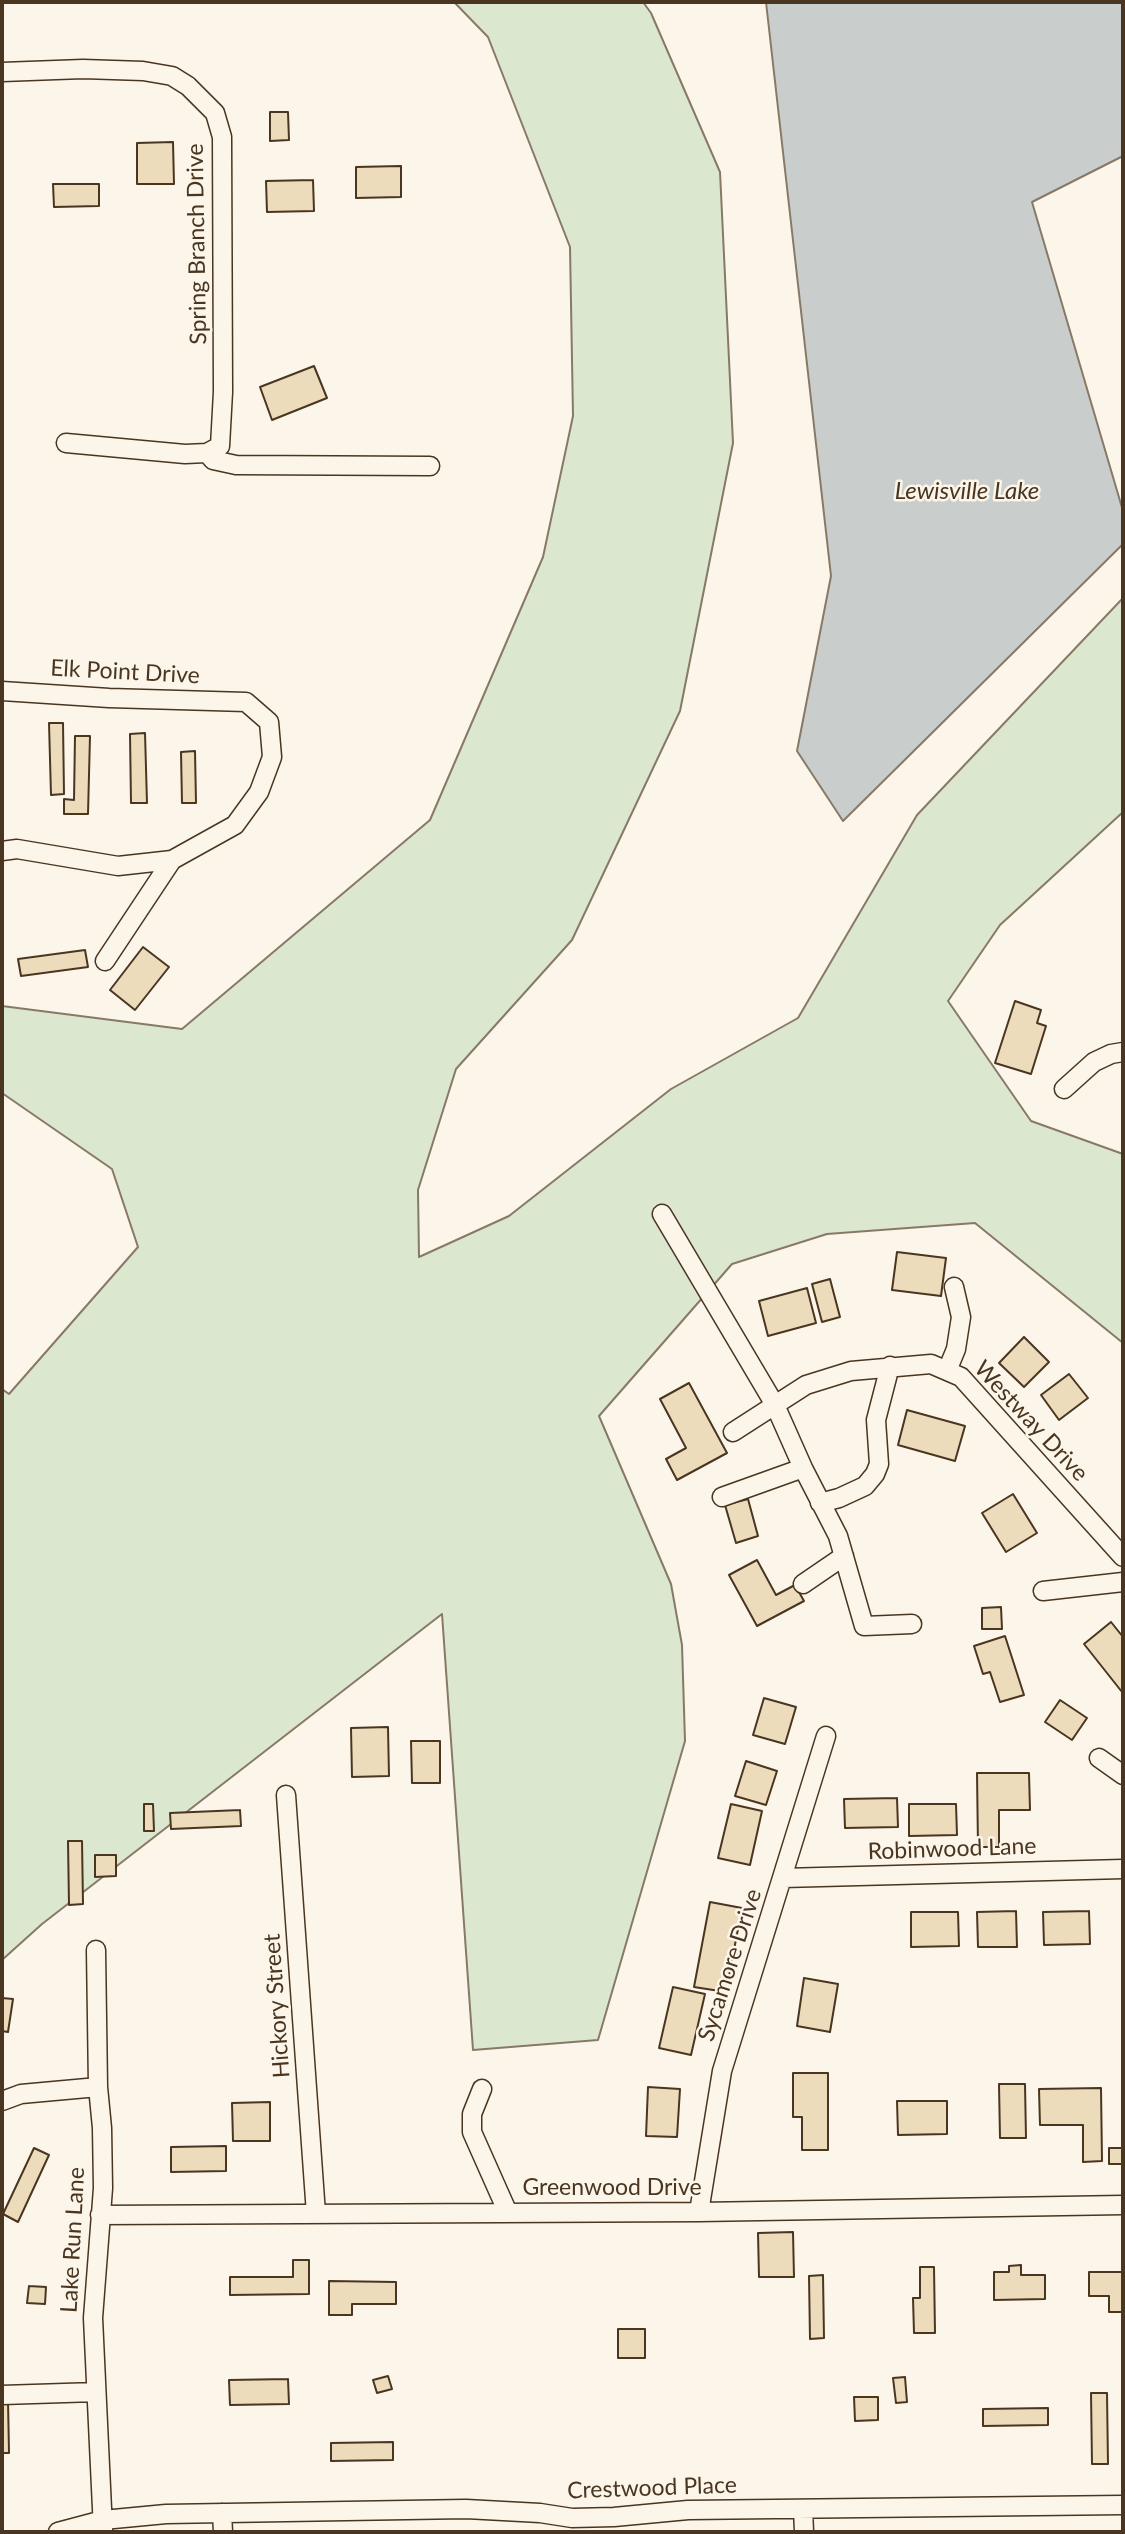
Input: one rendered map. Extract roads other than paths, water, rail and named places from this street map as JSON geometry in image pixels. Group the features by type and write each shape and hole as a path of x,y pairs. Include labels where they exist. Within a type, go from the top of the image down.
{"street":[{"name":"Spring Branch Drive","path":"2,72 83,69 143,71 172,76 188,86 215,113 222,137 223,392 220,446 207,453"},
{"path":"66,443 185,454 207,453 213,460 236,465 430,466"},
{"name":"Elk Point Drive","path":"2,691 109,698 246,702 269,722 272,757 259,792 235,825 172,860"},
{"path":"2,852 18,849 118,866 172,860"},
{"path":"105,961 172,860"},
{"path":"1064,1089 1094,1062 1123,1052"},
{"path":"662,1214 775,1405 838,1536 864,1626 912,1624"},
{"path":"947,1371 956,1349 961,1317 954,1287"},
{"name":"Westway Drive","path":"733,1432 806,1385 851,1371 931,1364 961,1377 1123,1557"},
{"path":"820,1503 865,1486 875,1474 879,1464 876,1420 890,1366"},
{"path":"722,1497 803,1468"},
{"path":"803,1584 844,1556"},
{"path":"1043,1591 1123,1583"},
{"name":"Sycamore Drive","path":"698,2212 722,2071 826,1736"},
{"path":"1099,1758 1123,1775"},
{"name":"Hickory Street","path":"286,1795 316,2214"},
{"name":"Robinwood Lane","path":"783,1878 1123,1868"},
{"name":"Lake Run Lane","path":"96,1950 98,2087 103,2164 93,2318 103,2526"},
{"path":"2,2102 21,2094 98,2087"},
{"path":"482,2089 472,2114 472,2132 508,2213"},
{"name":"Greenwood Drive","path":"100,2215 698,2212 1123,2205"},
{"path":"2,2395 96,2392"},
{"name":"Crestwood Place","path":"58,2532 166,2514 466,2509 540,2513 572,2518 688,2510 1123,2505"},
{"path":"803,2509 804,2532"},
{"path":"222,2513 223,2532"}],"water":[{"name":"Lewisville Lake","path":"766,2 1123,2 1123,156 1032,202 1123,511 1123,544 843,821 797,751 831,576"}]}
